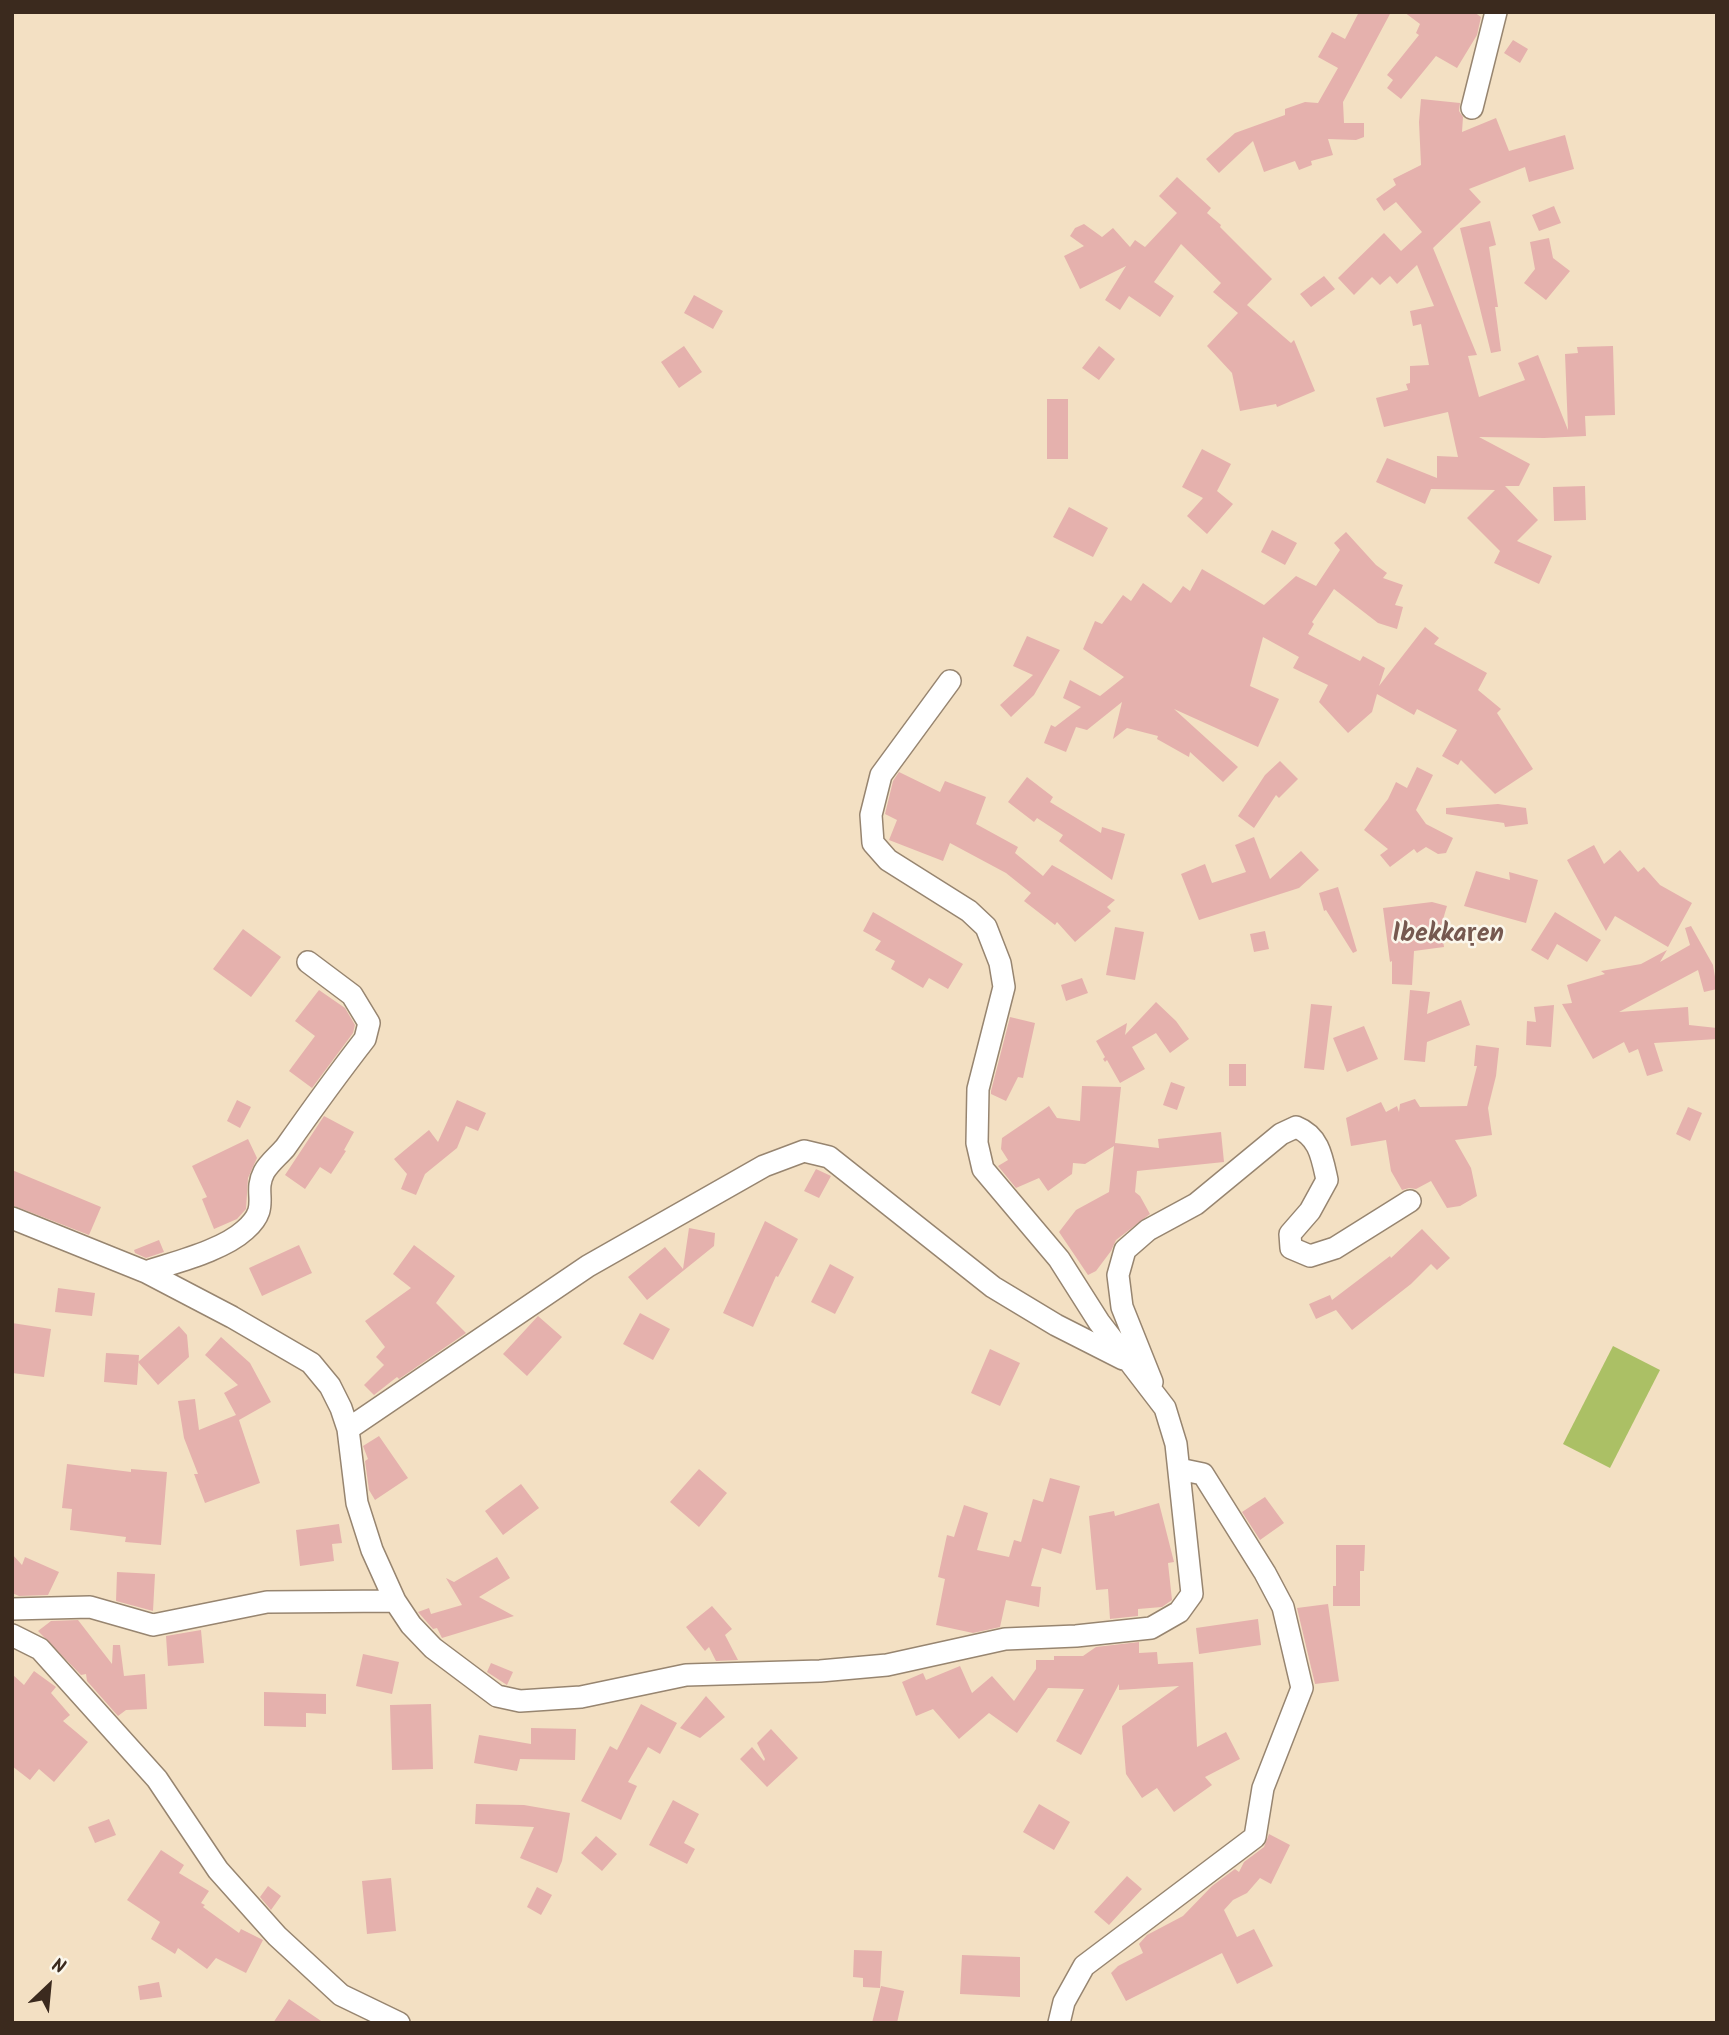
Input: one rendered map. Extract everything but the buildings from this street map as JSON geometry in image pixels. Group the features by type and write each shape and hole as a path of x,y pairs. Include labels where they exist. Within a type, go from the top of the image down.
{"street":[{"path":"1472,108 1496,12"},
{"path":"12,1218 146,1272 232,1317 311,1363 330,1386 341,1408 348,1429 357,1503 372,1550 395,1601 411,1625 433,1648 497,1696 520,1701 581,1697 686,1675 820,1671 887,1665 1005,1639 1076,1636 1151,1628 1179,1612 1192,1594 1176,1444 1165,1408 1099,1322 1059,1259 984,1169 977,1143 978,1089 1004,987 1000,963 986,927 969,911 888,860 873,843 871,815 881,775 950,681"},
{"path":"146,1272 221,1245 245,1231 259,1212 262,1201 258,1186 265,1170 282,1152 365,1039 369,1023 352,995 308,962"},
{"path":"1157,1397 1143,1355 1122,1307 1118,1275 1125,1250 1148,1230 1196,1204 1281,1133 1296,1127 1309,1132 1320,1150 1327,1180 1310,1211 1290,1234 1291,1248 1310,1256 1335,1248 1410,1201"},
{"path":"348,1429 588,1266 764,1166 804,1151 829,1157 993,1287 1056,1325 1129,1362"},
{"path":"1059,2023 1064,2002 1084,1966 1255,1837 1263,1788 1302,1688 1283,1607 1265,1573 1203,1474 1179,1469"},
{"path":"12,1609 90,1607 153,1625 267,1602 395,1601"},
{"path":"12,1635 40,1649 158,1779 218,1870 277,1936 341,1995 399,2023"}],"green space":[{"path":"1613,1346 1660,1370 1610,1468 1563,1444"}],"district":[{"name":"Ibekkaṛen","path":"1448,937"}]}
